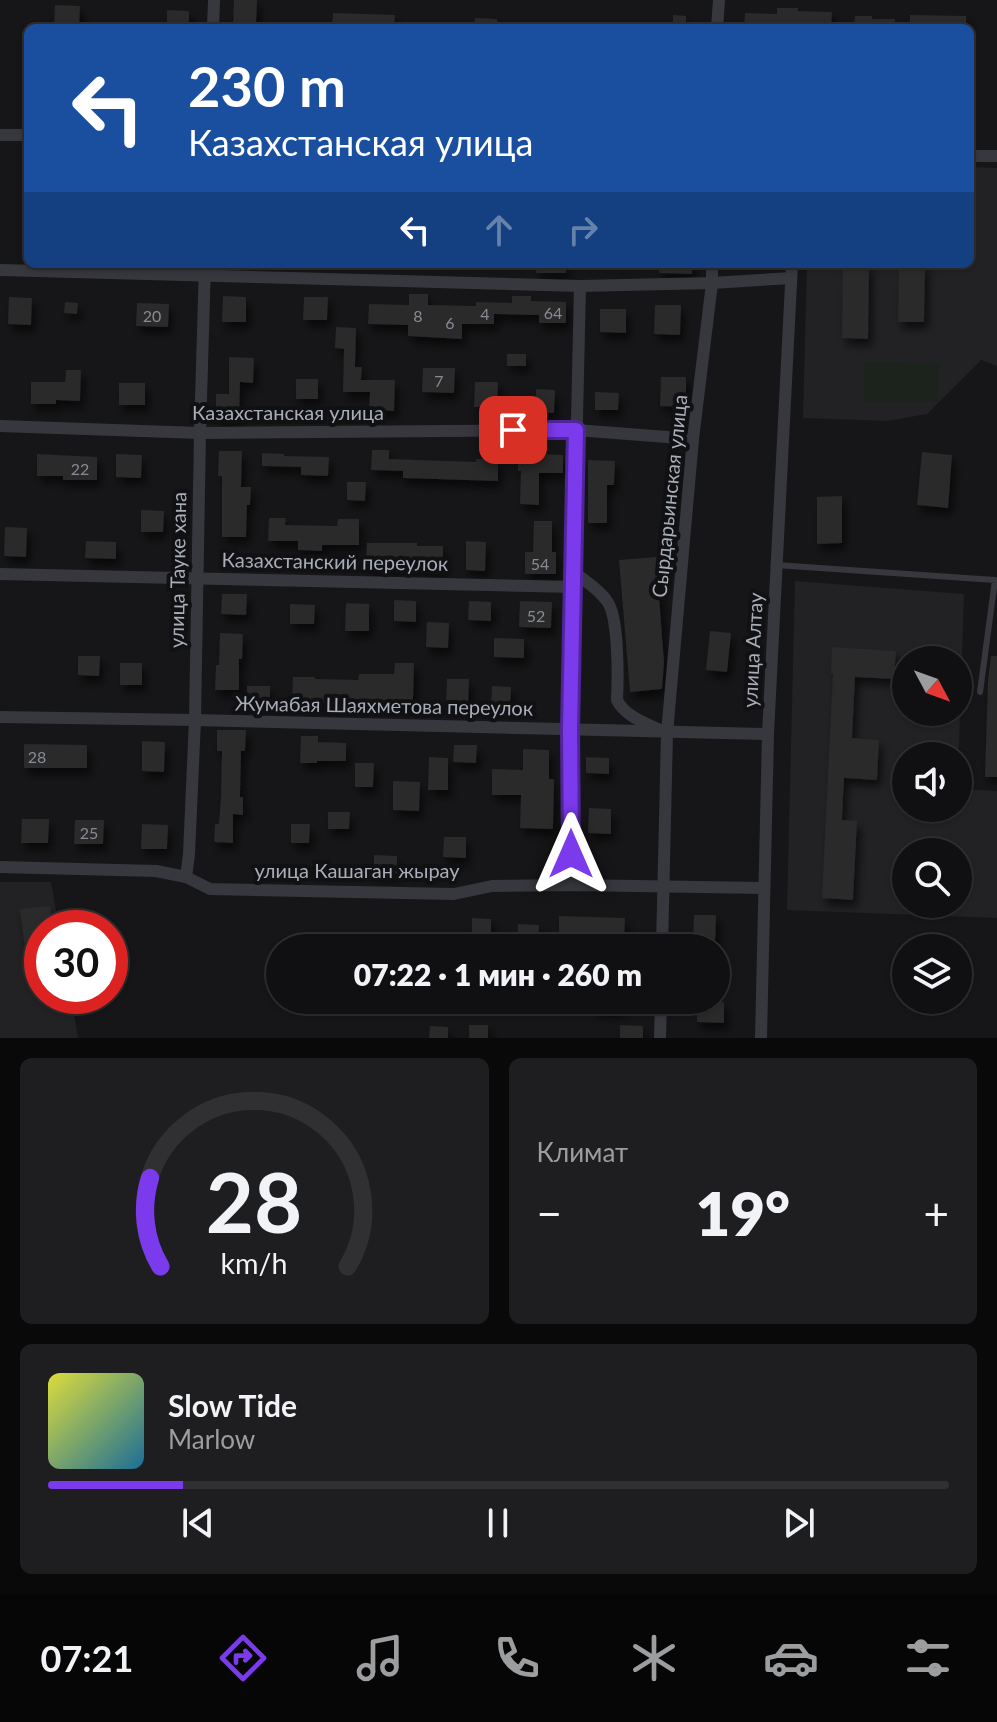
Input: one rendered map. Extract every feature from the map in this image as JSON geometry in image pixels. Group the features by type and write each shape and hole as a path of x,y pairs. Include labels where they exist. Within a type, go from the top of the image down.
{"street":[{"path":"213,24 214,0"},
{"path":"717,24 719,0"},
{"path":"0,135 24,135"},
{"path":"974,156 997,156"},
{"name":"Сырдарьинская улица","path":"667,733 693,439 712,268"},
{"name":"улица Алтау","path":"761,1038 768,734 792,268"},
{"path":"0,270 205,270 580,286 791,278"},
{"name":"улица Тауке хана","path":"186,877 195,720 205,270"},
{"path":"571,885 570,729 580,286"},
{"name":"Казахстанская улица","path":"0,426 200,433 576,430 693,439"},
{"path":"574,572 610,604 614,618 617,700 621,708 667,733 662,934"},
{"name":"Казахстанский переулок","path":"0,574 574,587"},
{"name":"Жумабая Шаяхметова переулок","path":"0,717 768,734"},
{"name":"улица Кашаган жырау","path":"0,867 156,871 186,877 210,889 454,894 492,886 764,888"},
{"path":"660,1038 661,1014"}],"lane":[{"path":"776,565 995,580 980,692"}],"shaded area":[{"path":"974,167 997,168 997,366 981,360 927,414 888,421 803,418 807,268 974,268"},
{"path":"865,362 939,364 938,402 864,401"},
{"path":"795,581 964,594 962,646 892,646 892,726 960,726 959,742 892,742 892,822 972,822 972,790 997,791 997,918 972,917 972,838 892,838 892,914 787,910"},
{"path":"0,882 51,882 56,910 24,910 24,1014 74,1014 78,1038 0,1038"}],"building":[{"path":"234,0 257,0 256,24 233,24"},
{"path":"55,5 80,6 79,24 54,24"},
{"path":"777,8 832,12 831,24 744,24 745,13 777,14"},
{"path":"167,10 189,11 189,24 167,24"},
{"path":"333,13 395,15 394,24 332,24"},
{"path":"673,15 686,16 686,24 673,24"},
{"path":"910,15 966,16 966,24 910,24"},
{"path":"855,16 895,19 895,24 854,24"},
{"path":"475,18 497,19 497,24 474,24"},
{"path":"537,268 566,268 566,273 536,273"},
{"path":"659,268 692,268 692,274 659,273"},
{"path":"843,268 869,268 868,339 842,338"},
{"path":"899,268 925,268 924,322 898,322"},
{"path":"409,294 428,294 428,305 512,303 512,296 531,296 531,301 566,302 566,323 539,323 539,315 494,314 494,324 462,324 462,339 408,336 408,325 368,324 369,304 409,305"},
{"path":"223,296 246,297 246,322 222,322"},
{"path":"9,297 32,298 31,325 8,324"},
{"path":"304,297 328,297 327,320 303,320"},
{"path":"65,302 78,303 77,314 64,313"},
{"path":"137,303 169,304 168,327 136,326"},
{"path":"655,305 681,305 680,335 654,334"},
{"path":"600,309 626,309 626,333 600,332"},
{"path":"336,327 356,328 355,367 362,367 361,380 395,380 394,411 369,410 370,392 343,392 344,349 335,348"},
{"path":"507,354 526,354 526,366 507,366"},
{"path":"229,357 254,358 253,383 240,382 239,420 216,419 216,394 229,394"},
{"path":"423,368 455,368 454,393 422,392"},
{"path":"66,370 81,370 80,401 56,400 56,404 31,404 31,382 65,382"},
{"path":"661,377 686,377 686,407 660,406"},
{"path":"296,379 318,379 318,399 296,399"},
{"path":"475,382 498,382 497,407 474,407"},
{"path":"119,383 145,383 145,405 119,405"},
{"path":"536,389 555,390 554,413 536,412"},
{"path":"595,392 619,393 618,410 595,410"},
{"path":"372,450 389,450 389,459 498,460 498,481 403,478 403,471 371,470"},
{"path":"219,451 242,451 241,487 251,487 246,537 222,537"},
{"path":"922,452 952,455 948,508 917,505"},
{"path":"262,453 329,457 328,476 301,475 301,467 262,466"},
{"path":"518,453 563,455 563,473 539,473 539,505 520,504"},
{"path":"37,454 97,457 97,480 37,476"},
{"path":"116,454 142,455 141,478 116,477"},
{"path":"588,460 615,461 614,485 607,485 607,523 588,523"},
{"path":"347,482 366,482 365,501 347,500"},
{"path":"842,496 842,543 817,544 817,497"},
{"path":"141,510 164,511 163,532 141,532"},
{"path":"269,518 286,518 285,525 337,526 338,519 359,519 359,545 322,545 322,551 298,550 298,541 268,541"},
{"path":"534,521 552,521 556,574 525,574 525,552 533,552"},
{"path":"5,527 27,528 26,557 4,556"},
{"path":"86,541 116,542 116,559 85,558"},
{"path":"466,541 486,542 485,571 466,570"},
{"path":"367,543 443,546 443,570 425,570 425,567 366,568"},
{"path":"656,557 664,662 662,689 630,692 619,560"},
{"path":"222,594 247,594 246,615 221,614"},
{"path":"394,600 416,601 416,622 394,621"},
{"path":"469,601 491,602 491,621 468,620"},
{"path":"520,601 552,602 551,628 519,627"},
{"path":"346,603 369,604 369,631 345,631"},
{"path":"290,604 315,605 314,624 290,624"},
{"path":"427,622 449,623 448,648 426,647"},
{"path":"710,631 731,633 727,672 706,670"},
{"path":"220,633 243,634 239,690 215,690"},
{"path":"494,638 524,639 524,658 494,657"},
{"path":"832,647 892,651 892,679 855,677 852,738 879,740 877,780 844,778 842,820 857,821 853,900 822,898"},
{"path":"78,656 100,656 99,676 78,675"},
{"path":"991,656 997,656 997,777 985,777 988,680"},
{"path":"120,663 142,663 142,685 120,685"},
{"path":"395,663 414,663 413,701 347,699 346,704 292,702 293,677 358,680 359,674 394,674"},
{"path":"447,679 469,679 468,706 446,706"},
{"path":"247,686 270,686 270,704 247,704"},
{"path":"492,686 511,687 510,710 491,709"},
{"path":"217,730 246,730 245,751 241,751 240,797 243,797 243,815 233,814 233,843 214,842 221,797 222,751 217,751"},
{"path":"301,736 318,736 318,742 346,743 346,761 300,763"},
{"path":"142,741 165,742 164,772 142,771"},
{"path":"24,744 87,745 87,768 24,768"},
{"path":"454,745 477,745 476,763 453,762"},
{"path":"523,749 549,750 549,779 554,779 553,829 520,828 521,795 492,795 492,769 523,770"},
{"path":"429,757 448,758 448,790 428,790"},
{"path":"586,757 609,758 609,774 586,773"},
{"path":"355,763 374,763 373,787 355,787"},
{"path":"393,781 420,782 419,811 393,810"},
{"path":"589,808 611,809 611,834 588,833"},
{"path":"328,812 350,812 349,829 328,829"},
{"path":"22,819 49,819 48,843 21,843"},
{"path":"75,820 104,820 103,844 74,844"},
{"path":"142,824 168,825 167,849 141,849"},
{"path":"291,824 310,824 309,843 291,843"},
{"path":"444,837 466,837 466,858 443,857"},
{"path":"374,855 397,856 397,874 374,874"},
{"path":"50,906 51,910 24,910 24,941 20,909"},
{"path":"694,915 716,915 715,934 693,934"},
{"path":"559,916 625,918 624,934 559,934"},
{"path":"472,918 491,919 491,934 472,934"},
{"path":"518,924 539,925 539,934 518,934"},
{"path":"697,1014 724,1014 724,1023 697,1022"},
{"path":"469,1025 488,1025 488,1038 469,1038"},
{"path":"620,1025 643,1026 643,1038 620,1038"},
{"path":"430,1026 448,1027 448,1038 429,1038"}],"route":[{"path":"513,430 576,430 570,729 571,854"}]}
